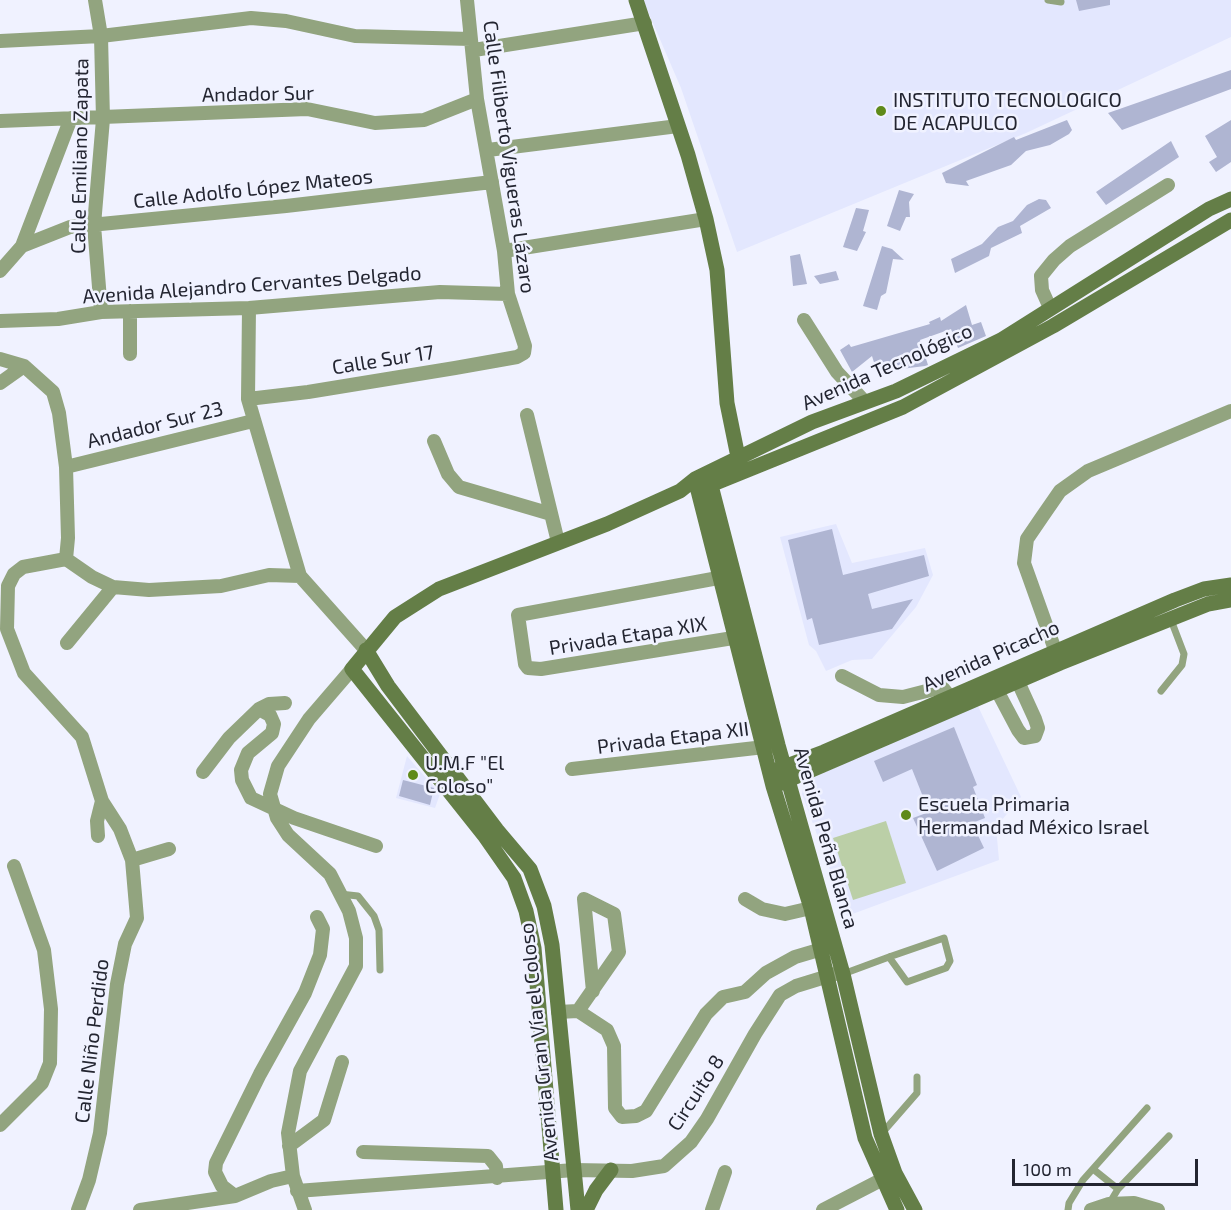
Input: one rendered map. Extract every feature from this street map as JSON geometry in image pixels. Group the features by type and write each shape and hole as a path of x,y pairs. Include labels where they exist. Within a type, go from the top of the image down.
{"main road":[{"path":"636,0 706,219 717,270 727,403 738,457"},
{"name":"Avenida Tecnológico","path":"704,482 738,457 812,422 896,391 1001,340 1209,209 1231,199"},
{"name":"Avenida Tecnológico","path":"352,669 395,617 439,589 680,491 903,407 1053,326 1231,220"},
{"name":"Avenida Peña Blanca","path":"704,482 718,578 733,639 771,780 822,949 835,974 865,1138 881,1180 897,1210"},
{"name":"Avenida Peña Blanca","path":"704,482 787,774 835,974 881,1134 895,1173 915,1210"},
{"name":"Avenida Picacho","path":"771,780 1015,676 1185,597 1204,589 1231,585"},
{"name":"Avenida Picacho","path":"1057,657 1171,619 1208,604 1231,600"},
{"name":"Avenida Gran Vía el Coloso","path":"366,650 388,686 497,830 530,869 544,906 552,945 578,1210"},
{"name":"Avenida Gran Vía el Coloso","path":"352,669 484,835 514,878 526,911 534,948 556,1210"},
{"name":"Avenida Picacho","path":"787,774 950,697 994,685"},
{"path":"586,1210 596,1190 611,1170"}],"street":[{"name":"Calle Emiliano Zapata","path":"95,0 101,36 103,118 94,225 101,312"},
{"name":"Calle Filiberto Vigueras Lázaro","path":"467,0 477,99 488,150 504,251 508,294 525,346 524,353"},
{"path":"0,41 101,36 251,18 286,21 355,36 472,45 645,23"},
{"name":"Andador Sur","path":"0,121 307,109 375,123 424,120 477,99"},
{"path":"0,271 22,246 71,118"},
{"path":"488,150 678,126"},
{"name":"Calle Adolfo López Mateos","path":"22,246 70,227 286,207 492,182"},
{"path":"1050,308 1042,290 1041,276 1054,260 1070,246 1168,185"},
{"path":"504,251 706,219"},
{"name":"Avenida Alejandro Cervantes Delgado","path":"0,321 58,319 101,312 249,308 440,292 508,294"},
{"name":"Avenida Gran Vía el Coloso","path":"249,308 248,399 300,576 366,650"},
{"path":"130,311 130,354"},
{"path":"804,320 837,372 865,402"},
{"name":"Calle Sur 17","path":"248,399 432,372 517,357 524,353"},
{"path":"0,359 24,366 53,392 59,413 66,467 68,538 66,559 92,577 113,587 149,590 221,586 269,575 300,576"},
{"path":"0,383 24,366"},
{"path":"1057,657 1024,563 1027,539 1060,491 1088,471 1231,411"},
{"path":"527,415 558,542"},
{"name":"Andador Sur 23","path":"66,467 253,421"},
{"path":"434,441 448,474 459,487 551,514"},
{"name":"Calle Niño Perdido","path":"66,559 23,567 14,574 8,586 7,629 24,673 82,736 102,801 120,829 132,860 137,918 125,944 117,984 100,1133 89,1180 78,1210"},
{"name":"Privada Etapa XIX","path":"718,578 518,615 525,664 528,668 541,669 733,639"},
{"path":"67,643 113,587"},
{"path":"305,1210 293,1176 288,1133 300,1071 356,966 356,938 349,911 330,874 288,835 273,809 270,794 278,766 309,719 352,669"},
{"path":"842,676 879,695 903,697 942,687 950,697"},
{"path":"994,685 1024,738 1035,736 1038,728 1035,719 1015,676"},
{"path":"203,772 229,738 259,710 270,704 285,703"},
{"path":"259,710 270,715 274,724 272,734 248,753 241,770 242,780 251,798 273,809 376,846"},
{"name":"Privada Etapa XII","path":"572,769 778,745"},
{"path":"98,836 96,821 102,801"},
{"path":"132,860 169,849"},
{"path":"0,1125 42,1083 50,1063 51,1009 44,950 14,866"},
{"path":"745,898 762,909 785,914 811,908"},
{"path":"558,1012 578,1011 593,991 619,952 614,914 584,899 593,991"},
{"path":"235,1196 222,1186 215,1172 216,1163 260,1074 305,993 320,955 323,929 317,918"},
{"name":"Circuito 8","path":"578,1011 607,1030 612,1037 615,1108 622,1117 636,1116 646,1111 706,1014 723,997 746,992 766,973 785,962 822,949"},
{"name":"Circuito 8","path":"297,1191 497,1178 574,1170 632,1171 664,1166 691,1142 780,995 796,986 835,974"},
{"path":"289,1146 324,1120 342,1062"},
{"path":"363,1152 488,1156 496,1166 497,1178"},
{"path":"712,1210 725,1172"},
{"path":"140,1210 235,1196 271,1180 293,1176"},
{"path":"823,1210 881,1180"},
{"path":"1091,1210 1109,1204 1134,1203 1158,1210"}],"lane":[{"path":"1048,0 1061,2"},
{"path":"1161,691 1182,665 1184,654 1171,619"},
{"path":"340,894 358,896 374,916 379,930 380,970"},
{"path":"835,974 944,938 950,961 946,968 907,982 889,957"},
{"path":"881,1134 917,1093 917,1077"},
{"path":"1068,1210 1069,1203 1093,1169 1147,1108"},
{"path":"1109,1204 1119,1189 1169,1136"},
{"path":"1093,1169 1119,1189"}],"shaded area":[{"name":"INSTITUTO TECNOLOGICO DE ACAPULCO","path":"643,0 1231,0 1231,37 1026,133 737,252 681,88"},
{"path":"836,524 852,563 925,548 933,575 916,607 872,659 852,660 826,671 816,651 809,645 780,537"},
{"name":"Escuela Primaria Hermandad México Israel","path":"976,702 1021,797 996,827 999,860 847,916 802,794 804,782"},
{"name":"U.M.F \"El Coloso\"","path":"407,756 440,794 435,808 396,798"}],"green space":[{"path":"886,821 906,883 853,900 833,838"}],"building":[{"path":"1076,0 1110,0 1110,5 1079,11"},
{"path":"1231,70 1231,89 1122,130 1108,113"},
{"path":"1067,120 1072,130 1050,145 1026,151 1011,165 966,181 969,186 946,183 942,173 1014,137 1016,140"},
{"path":"1231,120 1231,162 1216,172 1209,162 1217,157 1205,136"},
{"path":"1171,141 1179,157 1106,205 1096,192"},
{"path":"899,190 914,194 909,202 910,217 906,217 900,231 887,226"},
{"path":"1039,199 1046,200 1051,208 1020,226 1022,233 991,248 989,256 955,273 951,259 982,244 998,227 1013,221 1027,205"},
{"path":"856,208 869,210 863,231 866,232 857,251 843,247"},
{"path":"882,246 892,249 904,260 893,259 886,293 881,296 877,310 863,306"},
{"path":"800,254 807,284 793,286 790,256"},
{"path":"836,271 839,280 820,284 814,276"},
{"path":"966,305 972,325 981,322 986,336 958,348 951,329 920,340 928,365 877,372 872,356 852,372 840,350 849,344 851,347 930,324 929,322 940,317 941,321"},
{"path":"832,529 843,575 924,555 929,576 868,594 872,609 913,599 892,629 819,645 812,618 807,620 788,540"},
{"path":"954,727 977,785 973,787 985,818 972,823 984,848 937,871 913,818 929,812 912,769 883,782 874,761"},
{"path":"403,780 434,788 430,805 399,796"}],"place":[{"name":"INSTITUTO TECNOLOGICO DE ACAPULCO","path":"881,111"},
{"name":"U.M.F \"El Coloso\"","path":"413,775"},
{"name":"Escuela Primaria Hermandad México Israel","path":"906,815"}]}
